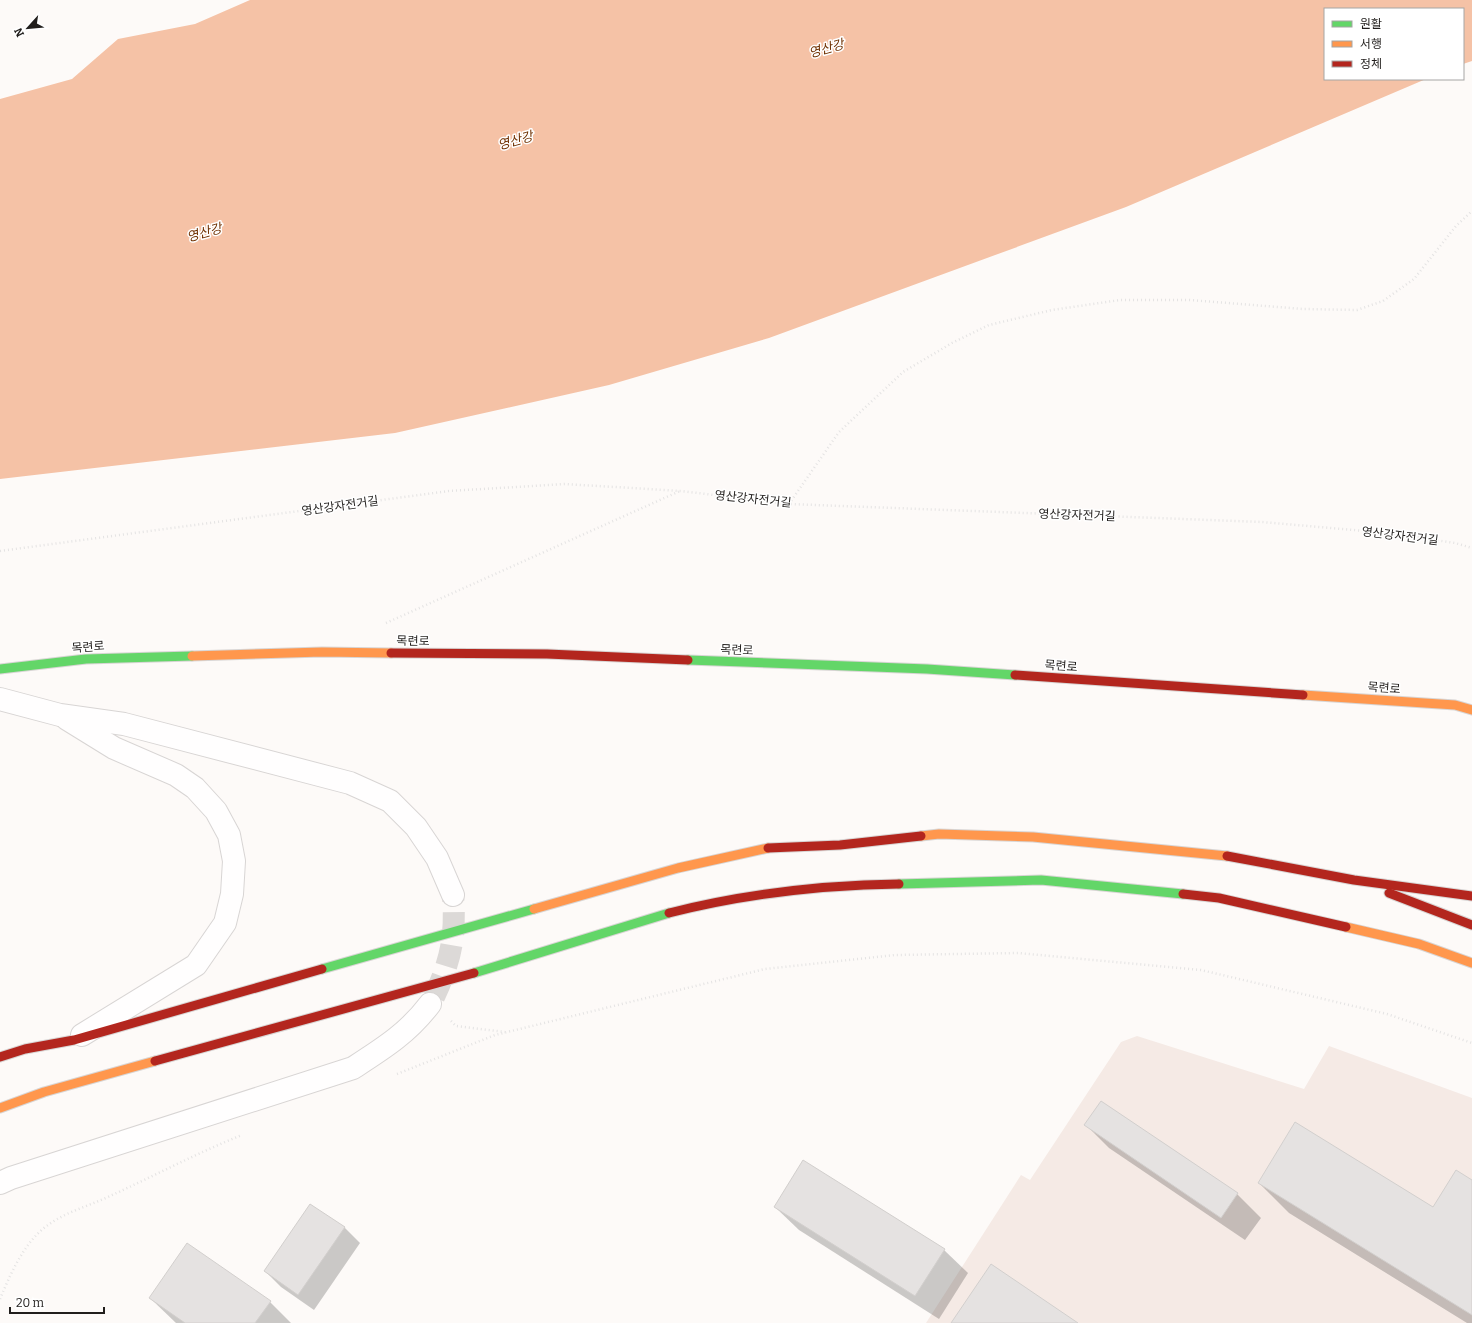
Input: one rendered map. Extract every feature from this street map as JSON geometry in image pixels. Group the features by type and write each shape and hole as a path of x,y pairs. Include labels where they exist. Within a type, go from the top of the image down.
{"main road":[{"name":"목련로","path":"0,669 86,658 290,653 547,654 927,669 1447,704 1472,710"},
{"path":"0,1050 24,1049 74,1040 678,868 771,847 840,845 939,834 1033,837 1222,855 1354,880 1472,896"},
{"path":"0,1108 44,1092 488,969 657,916 712,902 838,885 1041,880 1219,898 1419,944 1472,963"},
{"path":"1354,880 1472,925"},
{"path":"1419,944 1472,971"},
{"path":"0,1057 24,1049"},
{"path":"0,1113 44,1092"}],"street":[{"path":"0,699 60,715 124,724 350,783 390,801 416,827 433,852 453,895"},
{"path":"60,715 114,748 176,775 195,788 216,811 229,835 234,861 232,894 225,923 196,964 74,1040"},
{"path":"0,1183 19,1175 353,1068 390,1044 411,1027 430,1004"}],"path":[{"path":"789,504 839,432 903,372 952,343 989,325 1052,310 1120,300 1190,300 1303,309 1357,310 1383,302 1414,279 1456,226 1472,211"},
{"name":"영산강자전거길","path":"0,551 449,491 565,484 681,491 789,504 1262,522 1388,533 1455,543 1472,548"},
{"path":"379,626 681,491"},
{"path":"391,1076 495,1035 765,969 895,955 1018,953 1201,970 1387,1014 1472,1043"},
{"path":"430,1004 456,1026 508,1032"},
{"path":"0,1299 10,1275 27,1248 44,1228 64,1214 97,1202 216,1145 244,1134"}],"shaded area":[{"path":"1137,1036 1304,1089 1329,1046 1472,1098 1472,1323 926,1323 1021,1175 1030,1180 1121,1042"}],"water":[{"name":"영산강","path":"250,0 1472,0 1472,61 1464,64 1464,8 1324,8 1324,80 1424,80 1126,207 769,338 609,385 395,433 0,479 0,99 72,79 118,39 195,24"}],"building":[{"path":"1101,1101 1238,1193 1221,1218 1084,1125"},
{"path":"1295,1122 1433,1207 1456,1170 1472,1180 1472,1315 1258,1183"},
{"path":"803,1160 945,1249 915,1296 774,1207"},
{"path":"310,1204 345,1227 298,1295 264,1271"},
{"path":"187,1243 271,1301 255,1323 185,1323 149,1298"},
{"path":"991,1264 1078,1323 951,1323"}],"tunnel":[{"path":"434,997 445,971 451,948 454,923 453,895"}],"traffic: fast":[{"path":"0,669 86,659 192,656"},
{"path":"688,660 927,669 1015,675"},
{"path":"899,884 1041,880 1183,894"},
{"path":"322,969 534,909"},
{"path":"474,973 669,913"}],"traffic: slow":[{"path":"192,656 322,652 391,653"},
{"path":"1303,695 1455,705 1472,710"},
{"path":"921,836 939,834 1033,837 1227,856"},
{"path":"534,909 678,868 768,848"},
{"path":"1346,927 1419,944 1472,963"},
{"path":"0,1108 44,1092 155,1061"}],"traffic: jam":[{"path":"391,653 547,654 688,660"},
{"path":"1015,675 1303,695"},
{"path":"768,848 840,845 921,836"},
{"path":"1227,856 1354,880 1472,896"},
{"path":"669,913 697,906 783,892 841,886 899,884"},
{"path":"1389,893 1472,925"},
{"path":"1183,894 1219,898 1346,927"},
{"path":"0,1057 25,1049 74,1040 322,969"},
{"path":"155,1061 474,973"}]}
